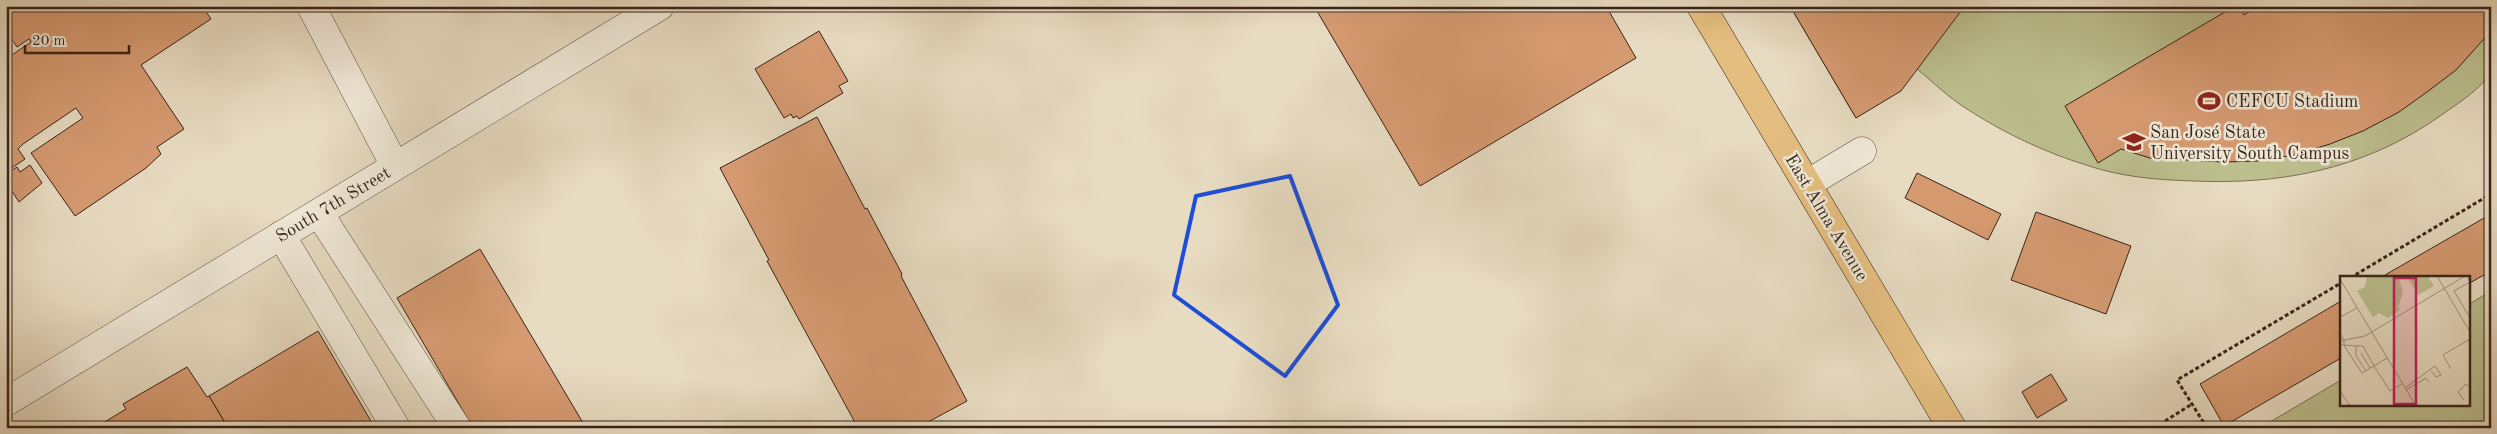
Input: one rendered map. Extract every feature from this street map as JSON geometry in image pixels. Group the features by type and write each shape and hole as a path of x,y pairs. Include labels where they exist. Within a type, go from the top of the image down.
{"main road":[{"name":"East Alma Avenue","path":"1701,6 1952,428"}],"street":[{"path":"311,6 396,166"},
{"name":"South 7th Street","path":"6,402 660,6"},
{"path":"1807,184 1862,151"},
{"path":"319,213 457,428"},
{"path":"281,235 396,428"}],"path":[{"path":"2353,276 2491,194"},
{"path":"2207,428 2177,380 2340,284"},
{"path":"2154,428 2192,404"}],"highlighted area":[{"path":"1290,176 1338,305 1285,376 1174,295 1196,196"}],"green space":[{"name":"CEFCU Stadium","path":"1790,6 2491,6 2492,66 2484,82 2458,103 2418,130 2358,159 2295,175 2262,180 2180,181 2153,179 2099,169 2070,160 2025,141 1960,105 1917,69 1856,118"},
{"path":"2491,291 2491,428 2260,428 2340,381 2340,406 2470,406 2470,304"}],"building":[{"path":"6,6 202,6 211,19 141,65 184,129 157,147 161,154 146,168 75,216 31,153 83,118 76,108 23,144 18,149 25,159 6,172 6,59 31,42 29,39 17,47 6,31"},
{"path":"1314,6 1606,6 1636,58 1420,186"},
{"path":"1790,6 1958,6 1961,11 1901,91 1856,118"},
{"path":"2235,6 2238,6 2244,15 2258,6 2491,6 2491,31 2456,70 2399,112 2363,131 2330,144 2294,155 2258,161 2223,162 2150,158 2121,149 2098,163 2065,106"},
{"path":"819,31 848,81 839,86 843,93 799,119 797,116 793,118 791,114 784,118 755,69"},
{"path":"817,117 865,209 867,208 902,274 901,276 967,401 917,428 858,428 767,261 769,260 720,168"},
{"path":"30,165 42,183 19,202 10,188 6,190 6,174 17,167 20,172"},
{"path":"1917,173 2001,214 1988,240 1905,198"},
{"path":"2036,212 2131,246 2106,314 2011,280"},
{"path":"2491,214 2491,271 2470,283 2470,276 2385,275"},
{"path":"480,249 586,428 473,428 397,298"},
{"path":"2340,302 2340,359 2224,426 2200,384"},
{"path":"318,331 375,428 228,428 209,396"},
{"path":"187,367 207,397 209,396 228,428 95,428 126,409 123,404"},
{"path":"2051,374 2067,400 2037,418 2022,392"}],"place":[{"name":"CEFCU Stadium","path":"2209,101"},
{"name":"San José State University South Campus","path":"2134,142"}]}
